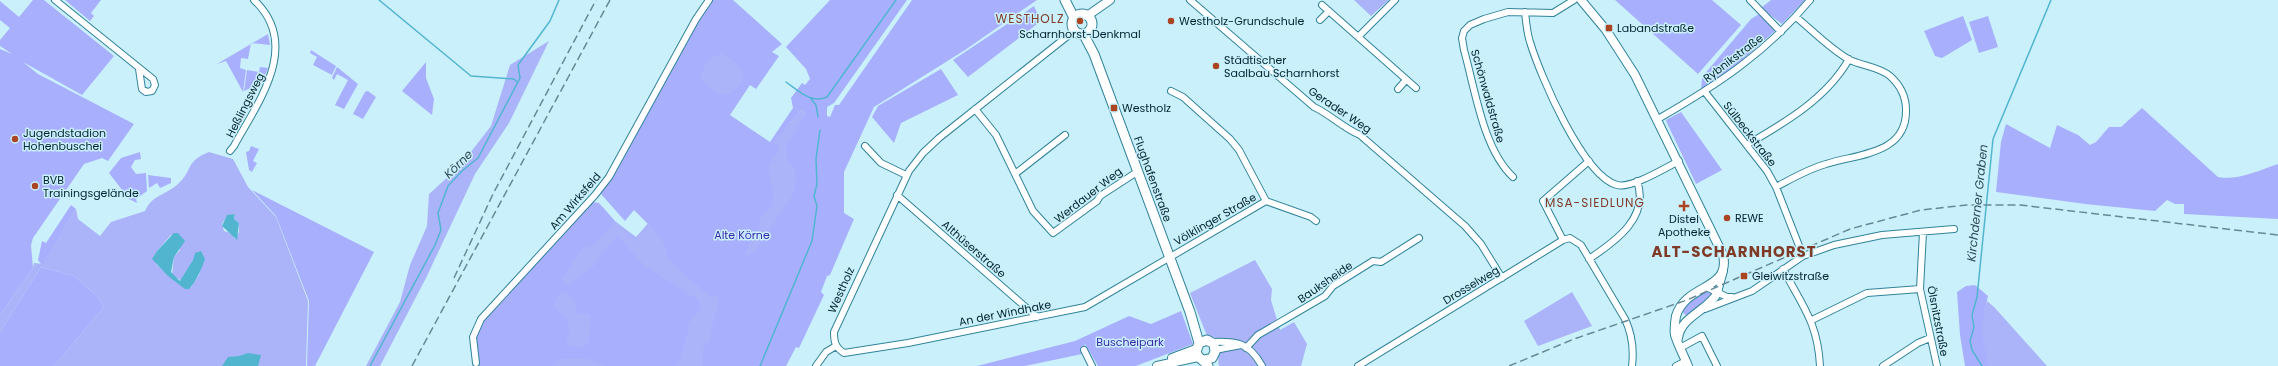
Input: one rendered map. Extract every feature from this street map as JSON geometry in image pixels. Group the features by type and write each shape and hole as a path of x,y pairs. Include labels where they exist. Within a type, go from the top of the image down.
{"main road":[{"path":"1065,0 1083,17 1092,26 1086,33 1074,31 1072,23 1083,17"},
{"path":"1068,0 1083,17"},
{"name":"Flughafenstraße","path":"1086,33 1206,353"}],"street":[{"path":"54,0 139,70"},
{"name":"Heßlingsweg","path":"230,151 266,87 276,60 276,45 272,27 262,8 254,0"},
{"name":"Am Wirksfeld","path":"476,363 473,337 481,319 595,196 609,177 696,19 709,0"},
{"name":"Gerader Weg","path":"1190,0 1314,107 1328,114 1347,130 1360,135 1446,209 1465,226 1481,244 1502,278"},
{"path":"1358,37 1395,0"},
{"path":"1574,0 1561,10 1553,12 1525,12 1529,42 1558,112 1589,161 1608,180 1617,185 1627,185 1679,161"},
{"path":"1581,0 1614,42 1635,75 1679,161 1721,250 1724,275 1718,292 1702,311"},
{"path":"1750,0 1781,32"},
{"name":"Rybnikstraße","path":"1658,119 1706,92 1740,68 1781,32 1810,0"},
{"path":"1083,17 1108,2"},
{"path":"1322,5 1416,88"},
{"path":"1320,20 1329,11"},
{"name":"Schönwaldstraße","path":"1513,177 1502,164 1489,141 1462,38 1464,31 1470,25 1484,19 1508,12 1525,12"},
{"path":"1776,187 1826,164 1878,151 1892,143 1901,131 1906,110 1904,96 1899,86 1889,75 1879,69 1849,60 1796,17"},
{"name":"Westholz","path":"836,346 834,332 906,175 923,153 975,109 1074,31"},
{"path":"1748,144 1782,124 1805,107 1834,80 1849,60"},
{"path":"1398,89 1406,80"},
{"path":"1171,91 1183,97 1230,139 1239,150 1266,201"},
{"name":"Sülbeckstraße","path":"1706,92 1748,144 1776,187 1803,256"},
{"path":"975,109 996,135 1015,174 1065,134"},
{"path":"865,146 881,163 906,175"},
{"path":"1589,161 1543,201 1563,240 1570,238 1577,241 1630,330 1633,350 1632,366"},
{"name":"Werdauer Weg","path":"1015,174 1034,211 1052,233 1055,234 1097,201 1100,196 1137,172"},
{"path":"1589,259 1621,234 1634,218 1641,201 1637,181"},
{"name":"Althüserstraße","path":"897,195 1037,317"},
{"name":"Völklinger Straße","path":"1169,257 1266,201 1312,216 1316,221"},
{"path":"1679,344 1681,326 1690,318 1702,311 1752,291 1803,256 1834,245 1867,237 1954,229"},
{"name":"Ölsnitzstraße","path":"1922,232 1920,289 1937,366"},
{"name":"Bauksheide","path":"1244,347 1258,335 1325,296 1333,286 1374,261 1381,262 1419,238"},
{"name":"Drosselweg","path":"1358,366 1563,240"},
{"name":"An der Windhake","path":"836,346 844,353 908,343 1085,307 1169,257"},
{"path":"1676,366 1687,364 1675,334 1675,322 1683,301 1718,279 1724,268"},
{"path":"1783,269 1812,320 1819,351 1820,366"},
{"path":"1706,287 1727,297 1736,297"},
{"path":"1812,320 1867,293 1920,289"},
{"path":"1678,313 1690,318"},
{"path":"1679,344 1702,336 1717,366"},
{"path":"1883,366 1918,343 1930,338"},
{"path":"816,366 826,352 836,346"},
{"path":"1157,366 1167,363 1172,358 1244,347 1262,366"},
{"path":"1084,350 1092,366"}],"green space":[{"name":"BVB Trainingsgelände","path":"33,0 44,0 114,56 82,95 23,62 38,74 134,124 108,161 102,158 84,164 33,238 31,245 33,268 0,315 0,49 12,54 0,46 0,40 10,28 0,20 0,1 19,17"},
{"path":"65,0 101,0 91,13 94,16 90,21"},
{"name":"Alte Körne","path":"713,0 733,0 782,44 772,52 779,56 756,89 750,85 730,115 770,142 793,108 791,98 802,83 805,85 810,79 806,69 786,47 830,0 907,0 834,103 827,107 827,116 830,117 835,105 839,105 912,0 1037,0 965,50 874,107 844,172 844,213 854,219 830,275 827,276 821,292 824,295 799,348 796,347 786,366 479,366 475,340 481,322 593,202 599,203 616,222 636,237 648,224 634,210 625,221 600,193 622,160 706,6","holes":["801,110 806,114 773,144"]},
{"path":"1615,0 1712,0 1741,25 1698,74"},
{"path":"1771,0 1805,0 1782,24 1761,8"},
{"path":"1034,6 1041,21 968,77 953,60"},
{"path":"1759,14 1776,30 1739,63 1701,89 1702,79 1708,70 1751,19"},
{"path":"1963,16 1972,40 1942,58 1935,56 1924,31"},
{"path":"1988,16 1998,47 1979,53 1969,22"},
{"path":"268,34 270,45 252,43"},
{"path":"251,44 248,59 241,58 240,68 246,70 243,92 226,61 217,64"},
{"path":"311,50 336,66 332,75 313,65 317,57 310,53"},
{"path":"426,62 426,78 434,99 432,115 402,91"},
{"path":"260,67 268,68 260,87 253,87 244,91 247,70 259,72"},
{"path":"337,67 358,84 344,109 335,105 348,80 337,74 334,80 332,78"},
{"path":"941,69 958,95 901,123 894,143 872,117 878,106"},
{"path":"368,91 376,97 363,119 353,114 365,92"},
{"path":"2142,108 2218,177 2233,178 2278,164 2278,219 2184,214 2184,204 2175,204 2167,200 2155,211 2085,204 1996,192 2001,142 2006,124 2050,148 2057,125 2078,135 2090,145 2096,142 2109,127 2121,127"},
{"path":"1681,112 1722,170 1696,184 1666,120"},
{"path":"251,146 259,149 253,161 257,163 252,172 249,170 246,152 249,151"},
{"path":"140,152 141,159 135,160 131,167 136,174 146,173 147,191 136,199 137,203 129,199 109,173 121,158"},
{"path":"148,175 171,178 171,183 160,188 157,183 149,188"},
{"path":"252,190 374,252 315,366 307,366 309,301 276,216"},
{"path":"71,205 76,209 43,265 38,260 42,241 46,243"},
{"path":"41,267 74,276 98,297 104,307 54,366 0,366 0,332"},
{"path":"1975,285 1988,296 1984,322 1984,340 1985,349 1991,366 1965,366 1960,335 1957,292 1966,286"},
{"path":"1705,290 1712,293 1712,297 1688,315 1684,314 1682,310 1684,306"},
{"name":"Buscheipark","path":"1181,311 1193,344 1136,366 1098,366 1085,344 1082,354 1025,366 977,366 1075,341 1129,316 1151,324"}],"shaded area":[{"path":"1354,0 1389,0 1371,16"},
{"path":"549,41 509,123 475,174 426,278 380,366 366,366 400,302 410,265 427,226 429,194 460,166 491,126 510,65"},
{"path":"721,53 733,60 744,73 740,86 727,95 715,93 700,78 707,61"},
{"path":"801,110 806,114 786,146 788,160 794,167 796,175 794,193 754,253 746,256 748,246 760,224 760,218 772,203 773,189 769,176 769,166 776,155 779,144 772,144"},
{"path":"209,152 233,159 248,187 276,217 308,301 306,366 54,366 104,307 98,297 74,276 41,267 0,332 0,315 33,268 34,263 43,264 76,209 78,219 100,236 111,222 145,211 155,198 169,191 183,179 196,159","holes":["235,214 234,219 239,223 239,232 235,239 231,233 224,231 222,224 227,216","171,235 180,250 174,257 172,275 182,281 193,260 204,262 201,265 199,275 191,287 179,284 156,264 157,251"]},
{"path":"235,214 234,219 239,223 237,240 222,226 227,215"},
{"path":"616,222 635,239 649,222 664,244 668,259 709,296 717,296 719,302 713,322 710,340 703,348 703,366 674,366 679,362 688,331 687,325 700,309 698,300 644,265 617,236 602,253 593,267 569,285 561,279 582,248 591,246"},
{"path":"174,233 178,233 185,241 174,257 171,272 180,281 193,260 195,253 201,251 205,259 196,279 189,289 185,289 168,276 152,259 157,251"},
{"path":"1255,260 1272,289 1271,300 1280,330 1294,322 1307,344 1301,366 1219,366 1217,338 1207,336 1190,293"},
{"path":"568,292 576,304 577,313 591,315 589,343 578,348 566,344 569,331 568,320 554,308 555,299 561,293"},
{"path":"1572,292 1592,326 1538,346 1524,321"},
{"path":"1987,301 2047,366 1991,366 1983,342 1983,318"},
{"path":"248,353 261,355 258,366 222,366 228,357"},
{"path":"585,358 606,366 552,366 561,359"}],"waterway":[{"path":"379,0 471,76 514,79 517,82"},
{"name":"Körne","path":"370,366 435,245 441,230 438,213 448,186 462,171 478,158 520,78 518,65 550,21 559,0"},
{"path":"786,82 800,93 810,98 821,99 827,97 896,0"},
{"name":"Kirchderner Graben","path":"1982,366 1972,350 1970,341 1974,327 1972,315 1977,297 1993,139 2051,0"},
{"name":"Alte Körne","path":"811,99 816,105 818,117"},
{"name":"Alte Körne","path":"760,366 812,241 817,206 814,196 817,184 816,159 820,130"}],"railway":[{"path":"454,278 493,194 596,0"},
{"path":"412,366 610,0"},
{"path":"1509,366 1574,339 1687,300 1850,229 1921,210 1967,205 2020,205 2278,235"}],"place":[{"name":"Scharnhorst-Denkmal","path":"1080,21"},
{"name":"Westholz-Grundschule","path":"1171,21"},
{"name":"Labandstraße","path":"1609,28"},
{"name":"Städtischer Saalbau Scharnhorst","path":"1216,66"},
{"name":"Westholz","path":"1114,108"},
{"name":"Jugendstadion Hohenbuschei","path":"15,139"},
{"name":"BVB Trainingsgelände","path":"35,186"},
{"name":"Distel Apotheke","path":"1684,206"},
{"name":"REWE","path":"1727,218"},
{"name":"Gleiwitzstraße","path":"1744,276"}],"district":[{"name":"WESTHOLZ","path":"1030,18"},
{"name":"MSA-SIEDLUNG","path":"1595,202"},
{"name":"ALT-SCHARNHORST","path":"1734,251"}]}
